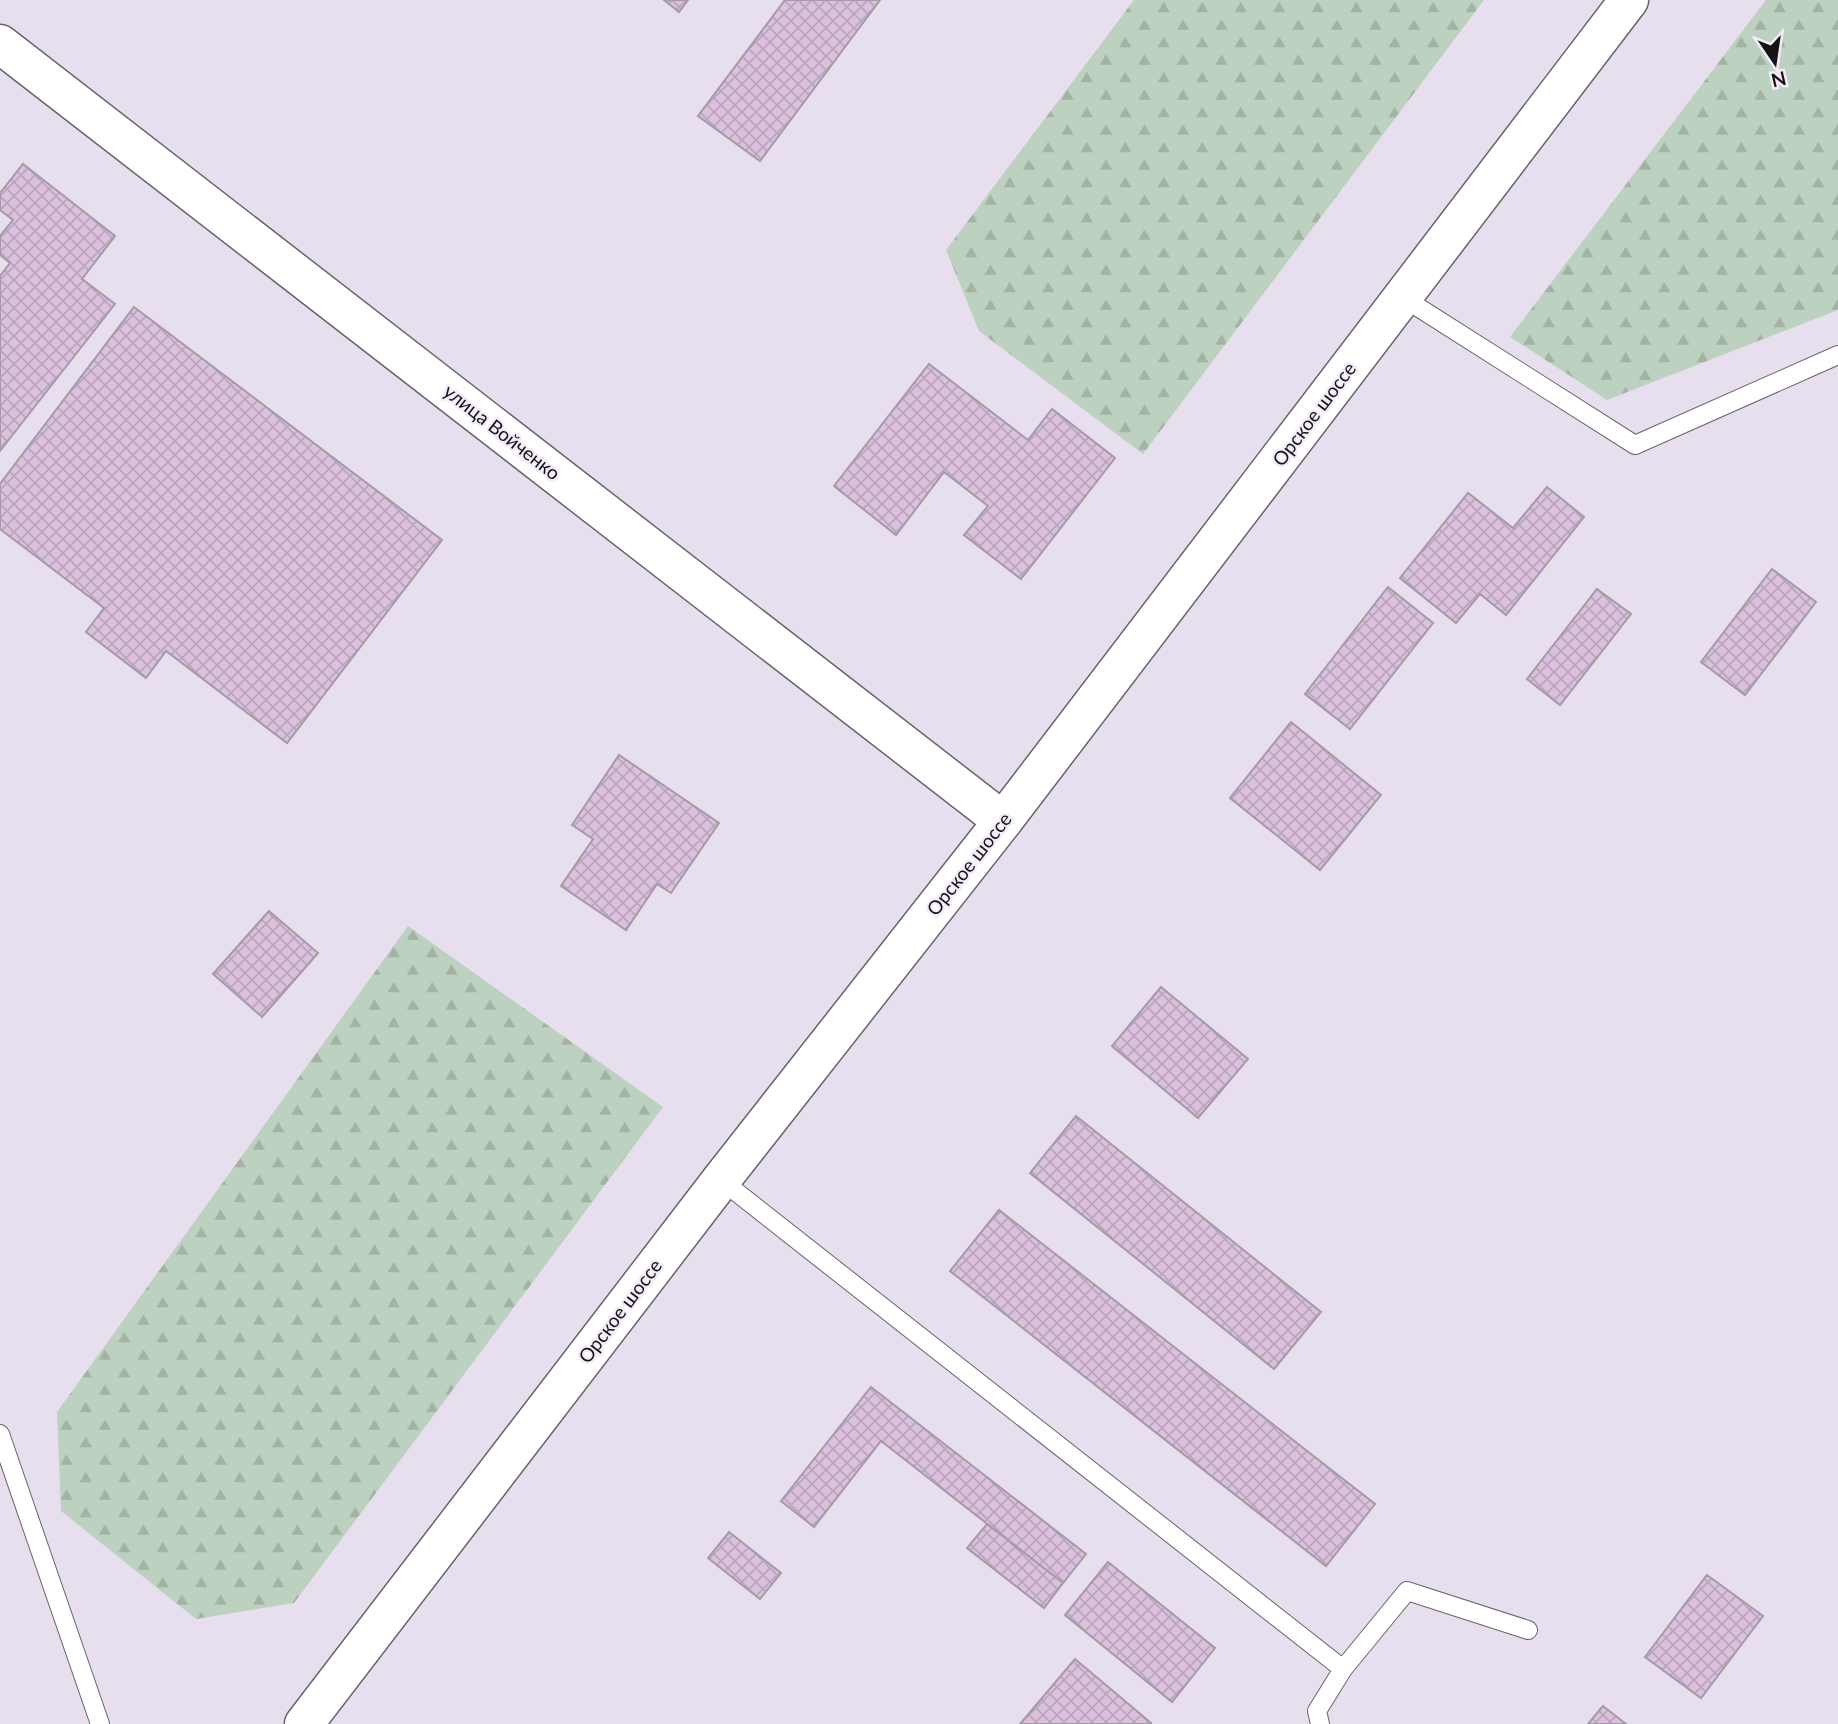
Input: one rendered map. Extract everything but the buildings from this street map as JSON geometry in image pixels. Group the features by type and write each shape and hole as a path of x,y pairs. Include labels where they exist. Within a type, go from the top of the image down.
{"main road":[{"name":"Орское шоссе","path":"304,1724 721,1180 1003,821 1629,0"},
{"name":"улица Войченко","path":"0,44 1003,821"}],"lane":[{"path":"1402,297 1635,445 1838,355"},
{"path":"721,1180 1343,1669"},
{"path":"0,1434 100,1724"},
{"path":"1320,1724 1317,1711 1343,1669 1407,1591 1528,1630"}],"green space":[{"path":"1134,0 1484,0 1143,454 979,331 946,250"},
{"path":"1766,0 1838,0 1838,310 1607,400 1510,337"},
{"path":"408,926 663,1107 294,1603 196,1619 61,1511 57,1412"}]}
